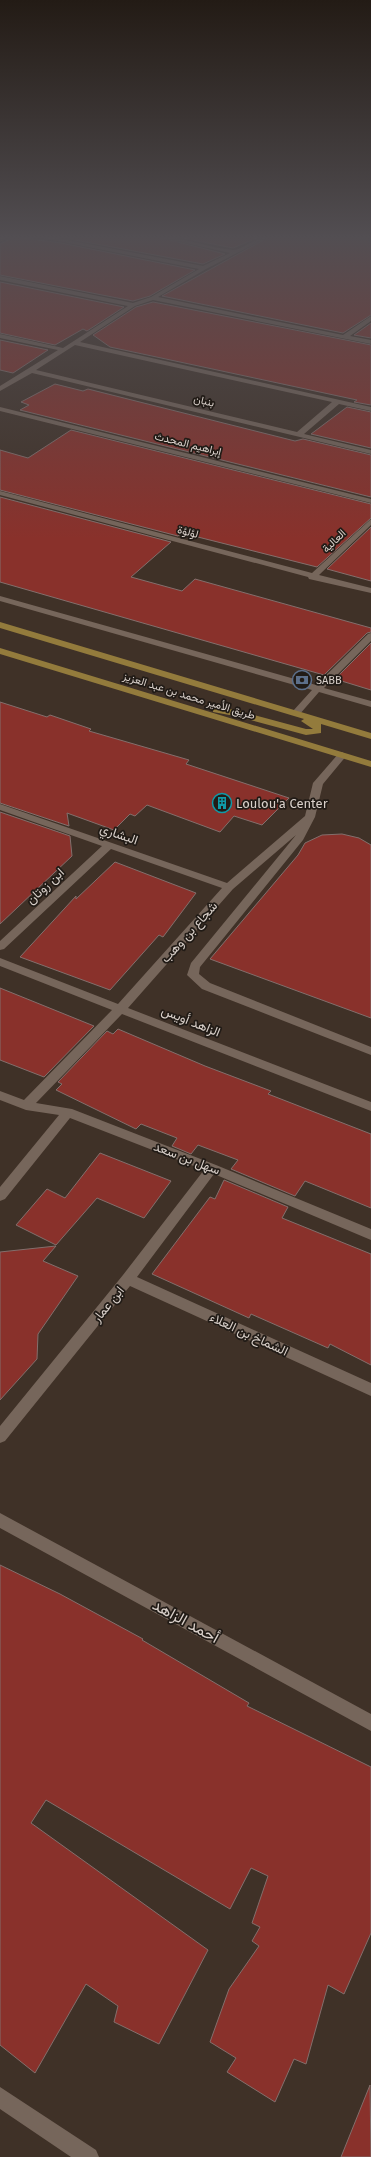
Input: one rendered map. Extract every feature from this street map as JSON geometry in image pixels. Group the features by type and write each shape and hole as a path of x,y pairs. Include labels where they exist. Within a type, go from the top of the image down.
{"main road":[{"name":"طريق الأمير محمد بن عبد العزيز","path":"0,625 371,736"},
{"name":"طريق الأمير محمد بن عبد العزيز","path":"0,651 371,764"},
{"path":"189,708 236,713 310,733 318,731 318,726 304,720 296,713"}],"street":[{"path":"8,338 65,350"},
{"path":"0,389 65,350 82,338"},
{"path":"348,338 371,342"},
{"path":"74,343 371,409"},
{"name":"بنبان","path":"31,371 371,452"},
{"path":"8,378 15,380"},
{"path":"298,434 337,402"},
{"name":"إبراهيم المحدث","path":"0,409 371,501"},
{"name":"لؤلؤة","path":"0,493 312,577 371,591"},
{"name":"العالية","path":"312,577 371,521"},
{"path":"0,598 371,704"},
{"path":"296,713 318,688 371,636"},
{"path":"342,755 318,783 310,816 298,840 195,966 193,975 206,986 371,1051"},
{"name":"البشاري","path":"0,807 229,887"},
{"name":"شجاع بن وهب","path":"26,1106 120,1008 229,887 310,816"},
{"name":"ابن زوتان","path":"0,947 109,845"},
{"name":"الزاهد أويس","path":"0,962 371,1107"},
{"name":"سهل بن سعد","path":"0,1095 26,1106 68,1112 212,1168 371,1235"},
{"path":"0,1196 68,1112"},
{"name":"ابن عمار","path":"0,1437 128,1279 212,1168"},
{"name":"الشماخ بن العلاء","path":"128,1279 371,1390"},
{"name":"أحمد الزاهد","path":"0,1520 371,1723"},
{"path":"0,2097 89,2157"}],"building":[{"path":"21,338 68,338 55,345"},
{"path":"97,338 334,338 371,345 371,405 354,402 357,400 110,347"},
{"path":"0,340 48,350 13,373 0,370"},
{"path":"55,384 83,391 88,389 295,441 303,439 371,455 371,497 20,410 29,405 21,402"},
{"path":"347,407 371,412 371,448 311,434"},
{"path":"71,430 371,504 371,518 317,567 182,533 178,536 0,490 0,450 28,458"},
{"path":"0,497 171,542 131,577 182,591 195,579 371,628 371,632 367,633 324,675 0,582"},
{"path":"371,527 371,581 327,569"},
{"path":"371,643 371,690 335,679"},
{"path":"0,702 47,717 50,715 91,729 89,731 189,760 186,764 289,798 262,825 234,816 220,832 147,805 135,816 130,814 114,830 67,813 69,826 0,803"},
{"path":"0,812 70,836 72,856 0,924"},
{"path":"342,834 359,838 371,845 371,1018 210,959 298,855 305,843 322,835"},
{"path":"115,862 196,893 163,937 159,935 110,990 20,957 76,896 76,899"},
{"path":"0,988 94,1026 44,1077 0,1060"},
{"path":"118,1029 205,1066 271,1091 268,1094 371,1134 371,1208 305,1181 295,1196 231,1169 238,1160 198,1145 191,1154 172,1146 177,1138 141,1124 136,1129 56,1090 62,1084 58,1082 107,1031 113,1034"},
{"path":"100,1153 171,1181 144,1218 97,1198 56,1245 16,1225 47,1189 65,1198"},
{"path":"224,1180 288,1207 282,1218 371,1254 371,1365 330,1344 328,1348 251,1314 249,1318 152,1274 210,1197 215,1199"},
{"path":"56,1246 43,1261 78,1276 38,1334 37,1359 0,1400 0,1252"},
{"path":"0,1565 60,1594 143,1639 142,1640 249,1703 247,1706 371,1767 371,1933 344,1994 328,1985 306,2064 294,2059 275,2102 227,2072 236,2058 210,2042 229,1989 259,1946 252,1941 260,1927 252,1923 268,1876 251,1868 230,1909 46,1800 31,1823 208,1950 159,2044 114,2022 118,2006 86,1984 35,2073 0,2045"},
{"path":"370,2085 371,2157 341,2157"}],"place":[{"name":"SABB","path":"302,680"},
{"name":"Loulou'a Center","path":"222,803"}]}
